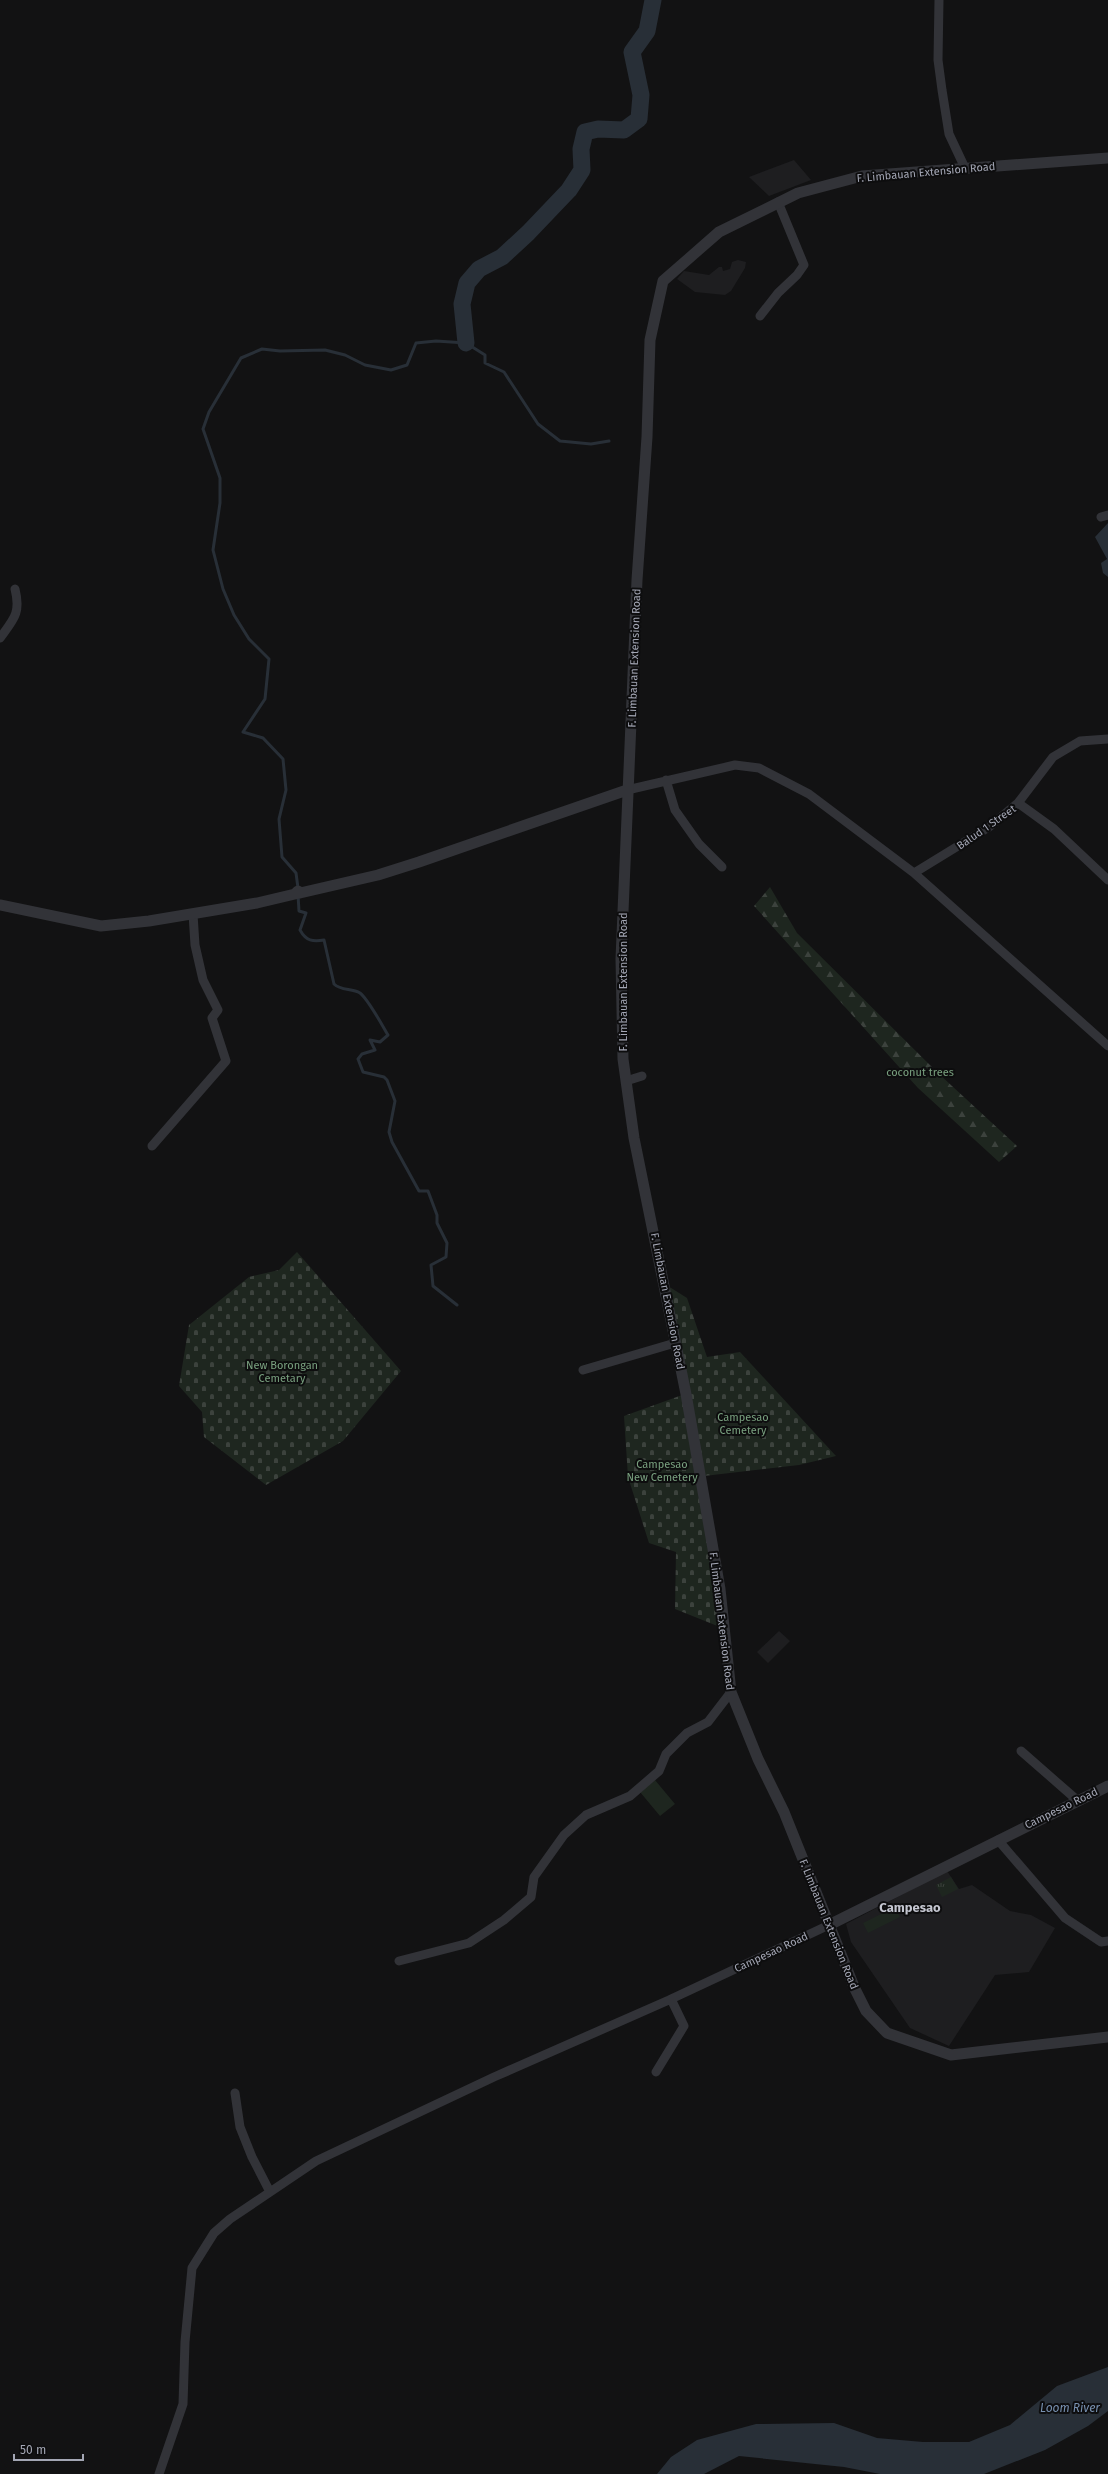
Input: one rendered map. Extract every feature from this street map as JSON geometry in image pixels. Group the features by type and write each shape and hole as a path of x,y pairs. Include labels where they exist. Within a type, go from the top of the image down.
{"street":[{"path":"939,0 938,60 942,90 949,134 965,168"},
{"name":"F. Limbauan Extension Road","path":"1108,158 862,176 798,192 719,232 662,281 650,340 621,959 621,1025 626,1080 634,1138 675,1343 720,1590 731,1692 758,1759 784,1812 829,1925 866,2011 887,2033 951,2055 1108,2037"},
{"path":"760,316 778,293 797,275 804,265 778,202"},
{"path":"0,638 17,614 18,602 14,589"},
{"path":"1018,803 1053,757 1080,741 1108,739"},
{"path":"0,904 101,926 149,922 298,894 378,875 459,849 487,837 628,790 666,780 735,765 759,768 809,794 914,873 1108,1046"},
{"path":"666,780 675,810 699,844 722,868"},
{"name":"Balud 1 Street","path":"914,873 989,827 1018,803 1054,829 1108,880"},
{"path":"152,1146 226,1061 212,1018 218,1010 203,980 195,944 193,914"},
{"path":"626,1080 642,1076"},
{"path":"583,1370 675,1343"},
{"path":"399,1961 469,1943 504,1920 531,1897 534,1876 564,1835 586,1815 630,1796 659,1771 666,1754 687,1733 708,1722 731,1692"},
{"path":"1021,1751 1077,1800"},
{"name":"Campesao Road","path":"159,2474 183,2404 185,2342 192,2268 214,2233 230,2219 316,2161 494,2077 671,2000 829,1925 1077,1800 1108,1786"},
{"path":"998,1840 1065,1918 1101,1942 1108,1942"},
{"path":"656,2072 684,2026 671,2000"},
{"path":"235,2093 240,2127 252,2157 270,2192"}],"shaded area":[{"path":"794,160 811,180 769,196 749,177"},
{"path":"738,260 746,262 745,268 731,291 725,295 695,292 677,279 684,271 709,275 719,267 722,267 723,271 730,269 732,262"},
{"path":"779,1631 790,1641 768,1663 757,1652"},
{"path":"947,1871 959,1889 972,1885 1010,1911 1031,1915 1055,1928 1029,1972 995,1975 949,2046 910,2028 851,1942 846,1924"}],"green space":[{"name":"coconut trees","path":"770,887 797,933 939,1074 1017,1146 999,1162 918,1088 754,906"},
{"name":"New Borongan Cemetary","path":"297,1252 401,1371 343,1441 266,1485 204,1437 202,1412 179,1386 189,1325 249,1277 279,1270"},
{"name":"Campesao Cemetery","path":"668,1286 687,1298 707,1357 740,1352 836,1456 799,1465 704,1476"},
{"name":"Campesao New Cemetery","path":"685,1394 725,1629 675,1609 676,1552 649,1543 628,1477 624,1416"},
{"path":"655,1780 675,1804 660,1816 640,1792"},
{"path":"951,1877 958,1889 942,1897 936,1885"},
{"path":"895,1907 900,1917 868,1933 863,1923"}],"water":[{"path":"1108,523 1108,577 1103,573 1101,563 1107,559 1095,537"},
{"name":"Loom River","path":"1108,2367 1108,2411 1088,2426 1045,2450 984,2474 880,2474 844,2467 739,2456 704,2474 657,2474 671,2457 697,2440 756,2424 834,2423 877,2438 923,2442 969,2442 1010,2425 1057,2386"}],"waterway":[{"path":"466,343 462,304 467,283 479,269 502,257 528,233 569,190 582,170 581,149 585,132 598,129 624,130 639,119 641,95 632,52 647,31 653,0"},
{"path":"298,888 296,873 282,857 279,819 286,790 283,759 263,738 243,732 265,699 269,659 249,639 234,615 223,589 213,550 220,503 220,478 203,429 209,412 241,358 262,349 280,351 325,350 345,355 365,365 391,370 407,365 416,343 436,341 466,343 485,355 485,363 504,372 538,424 560,441 591,444 609,441"},
{"path":"298,895 299,911 306,913 300,930 307,939 316,941 324,940 334,984 340,988 354,990 360,993 371,1006 388,1035 380,1042 370,1040 375,1050 362,1054 358,1059 363,1072 384,1077 387,1080 395,1101 389,1132 392,1142 419,1191 428,1191 437,1215 437,1223 447,1243 446,1257 431,1265 433,1286 457,1305"}],"district":[{"name":"Campesao","path":"910,1907"}]}
